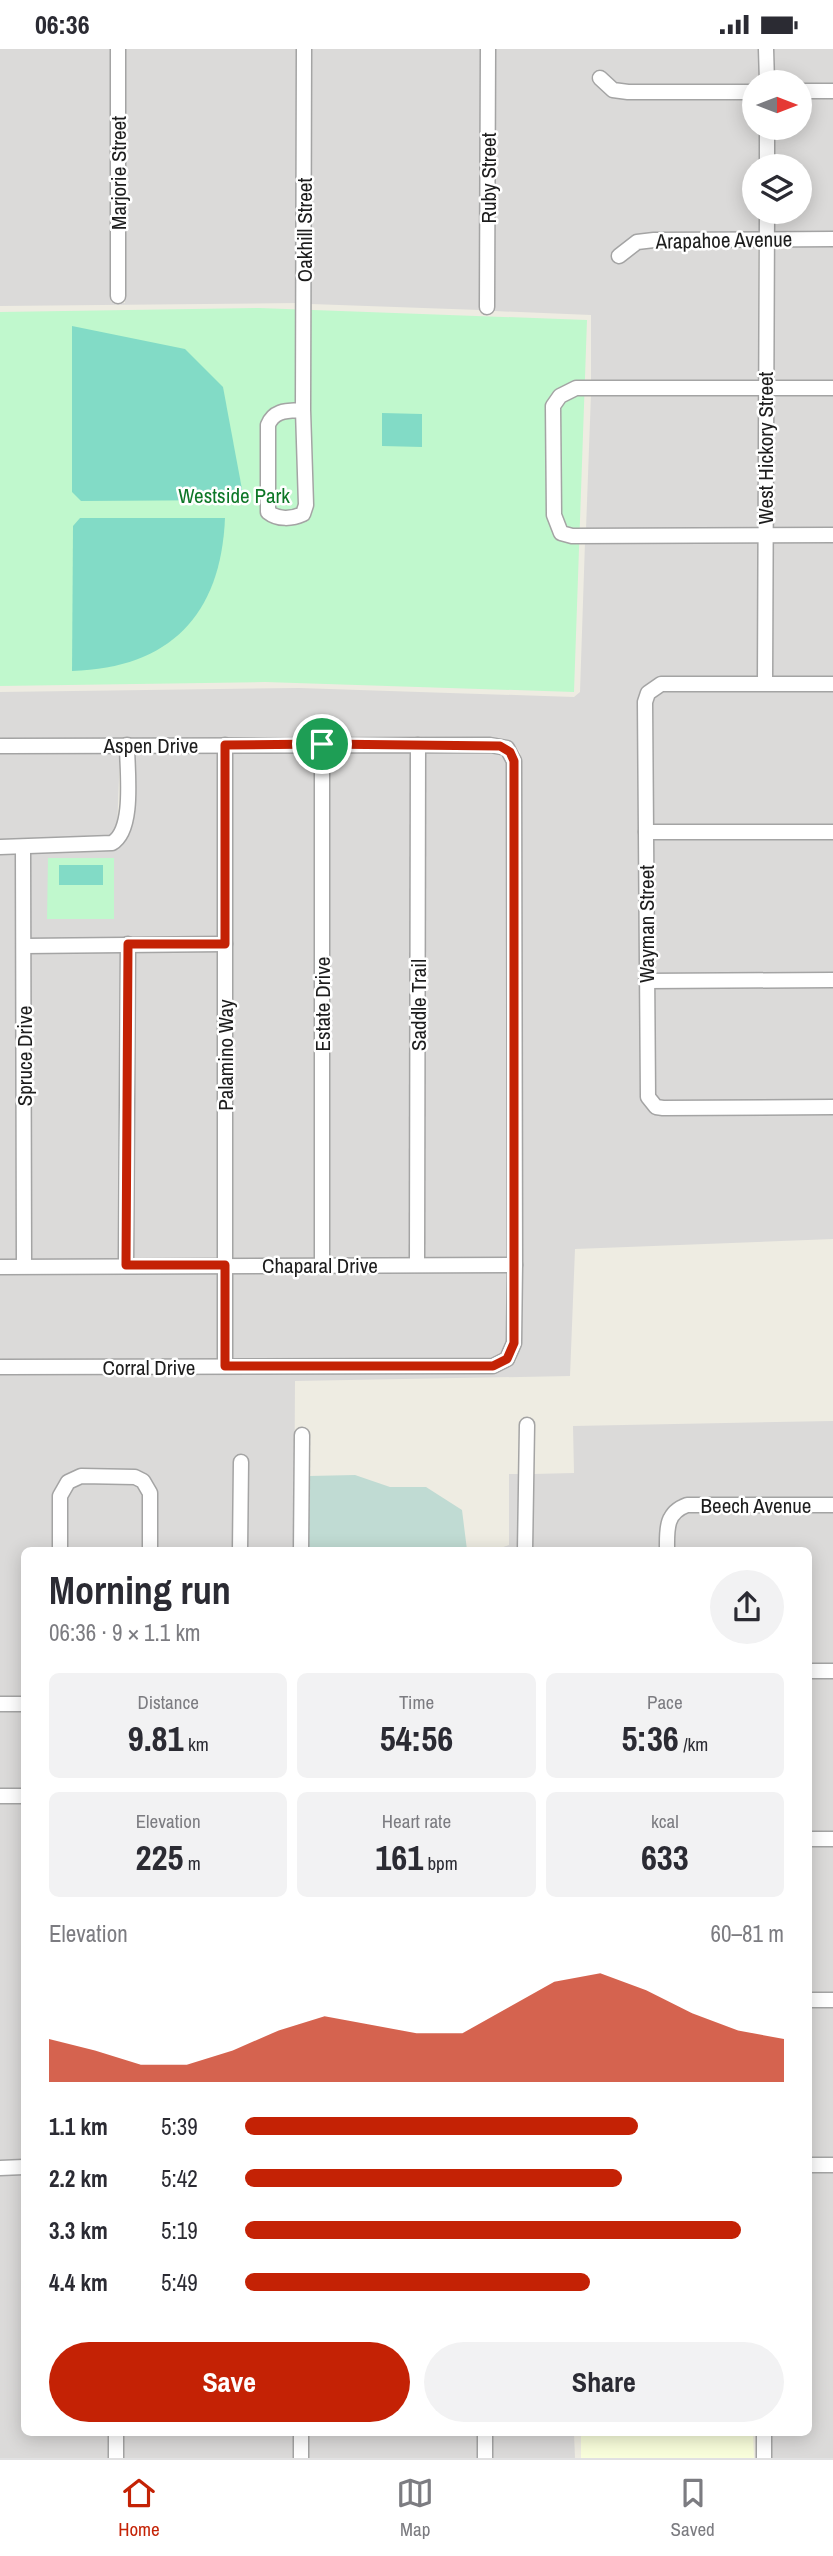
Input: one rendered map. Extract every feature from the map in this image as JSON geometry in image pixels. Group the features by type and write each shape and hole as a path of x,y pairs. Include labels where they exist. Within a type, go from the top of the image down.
{"street":[{"name":"Marjorie Street","path":"118,49 118,296"},
{"name":"Oakhill Street","path":"303,410 275,414 268,425 267,504 268,512 276,517 298,516 303,514 306,505 303,410 304,49"},
{"name":"Ruby Street","path":"487,307 488,49"},
{"path":"766,49 767,70"},
{"path":"600,78 613,90 628,92 742,92"},
{"path":"812,91 833,91"},
{"name":"West Hickory Street","path":"765,684 766,224"},
{"name":"Arapahoe Avenue","path":"620,256 638,242 654,240 833,239"},
{"path":"833,387 583,388 560,396 553,406 554,515 561,533 572,536 833,535"},
{"name":"Wayman Street","path":"765,684 661,684 652,688 645,702 648,1097 656,1107 663,1108 833,1107"},
{"path":"765,684 833,684"},
{"name":"Estate Drive","path":"322,744 322,1265"},
{"path":"0,847 112,843 119,839 126,824 127,745"},
{"name":"Palamino Way","path":"225,745 225,1366"},
{"name":"Aspen Drive","path":"0,746 418,745 500,746 510,752 514,761 515,1265"},
{"name":"Saddle Trail","path":"417,1264 418,745"},
{"path":"646,832 833,832"},
{"name":"Spruce Drive","path":"23,847 24,1266"},
{"path":"126,1265 128,944"},
{"path":"24,946 225,944"},
{"path":"646,981 833,980"},
{"name":"Chaparal Drive","path":"0,1267 515,1265"},
{"name":"Corral Drive","path":"0,1367 493,1366 507,1359 514,1343 515,1265"},
{"path":"525,1547 527,1425"},
{"path":"301,1547 302,1434"},
{"path":"240,1547 241,1462"},
{"path":"60,1547 60,1496 68,1482 81,1476 135,1478 143,1481 150,1493 150,1547"},
{"name":"Beech Avenue","path":"667,1547 667,1524 671,1514 687,1505 833,1505"},
{"path":"812,1671 833,1671"},
{"path":"0,1704 21,1704"},
{"path":"0,1796 21,1795"},
{"path":"812,1839 833,1839"},
{"path":"812,2000 833,2000"},
{"path":"812,2165 833,2165"},
{"path":"0,2168 21,2167"},
{"path":"116,2436 116,2458"},
{"path":"301,2436 301,2458"},
{"path":"485,2436 485,2458"},
{"path":"764,2436 764,2458"}],"shaded area":[{"path":"0,49 110,49 111,302 125,303 125,49 297,49 296,303 0,306"},
{"path":"311,49 481,49 480,310 311,304"},
{"path":"495,49 759,49 760,70 742,70 742,86 628,86 616,84 600,69 591,78 608,94 742,98 742,140 760,140 760,154 742,154 742,224 759,224 759,233 633,237 610,255 619,264 640,248 654,246 758,245 758,381 591,382 591,315 494,311"},
{"path":"774,49 833,49 833,85 812,84 812,70 774,70"},
{"path":"812,97 833,97 833,233 773,233 773,224 812,224 812,154 774,154 774,140 812,140"},
{"path":"772,245 833,245 833,381 772,381"},
{"path":"591,394 758,394 758,529 586,529"},
{"path":"772,394 833,394 833,529 772,529"},
{"path":"758,541 758,677 661,677 643,687 638,701 640,1090 642,1100 651,1111 833,1114 833,1239 575,1249 570,1376 295,1381 294,1547 21,1547 21,1789 0,1790 0,1374 509,1367 516,1361 521,1344 522,1259 521,761 520,752 512,743 490,739 0,739 0,692 299,688 574,697 580,692 585,542"},
{"path":"772,541 833,542 833,677 772,677"},
{"path":"663,690 833,690 833,826 653,826 652,703 654,696"},
{"path":"315,750 315,1258 232,1259 232,751"},
{"path":"329,750 411,752 410,1258 329,1258"},
{"path":"218,751 218,938 31,939 30,852 115,848 125,842 133,824 134,752"},
{"path":"0,752 120,752 117,830 110,836 0,841"},
{"path":"425,752 498,752 507,762 508,1259 424,1258"},
{"path":"653,838 833,838 833,974 653,974"},
{"path":"0,853 16,853 17,1260 0,1261"},
{"path":"218,950 218,1259 133,1259 135,951"},
{"path":"121,951 119,1259 31,1259 31,952"},
{"path":"833,986 833,1101 663,1102 655,1095 653,987"},
{"path":"218,1271 218,1360 0,1361 0,1274"},
{"path":"232,1271 508,1271 507,1342 501,1355 492,1359 232,1360"},
{"path":"833,1421 833,1499 679,1499 664,1512 660,1524 660,1547 532,1547 533,1474 574,1473 573,1426"},
{"path":"509,1474 519,1474 518,1547 503,1547 509,1545"},
{"path":"355,1475 390,1487 426,1487 462,1510 467,1547 308,1547 309,1476"},
{"path":"688,1511 833,1511 833,1665 812,1665 812,1547 674,1547 674,1525 677,1518"},
{"path":"812,1677 833,1677 833,1833 812,1833"},
{"path":"0,1802 21,1802 21,2161 0,2161"},
{"path":"812,1845 833,1845 833,1994 812,1994"},
{"path":"812,2006 833,2006 833,2158 812,2158"},
{"path":"812,2171 833,2171 833,2458 771,2458 771,2436 812,2436"},
{"path":"0,2174 21,2174 21,2436 109,2436 109,2458 0,2458"},
{"path":"123,2436 294,2436 294,2458 123,2458"},
{"path":"308,2436 478,2436 478,2458 308,2458"},
{"path":"492,2436 574,2436 575,2458 492,2458"},
{"path":"581,2436 753,2436 754,2458 581,2458"}],"green space":[{"name":"Westside Park","path":"259,308 587,320 574,692 265,682 0,686 0,312"},
{"path":"72,326 185,349 223,387 244,500 81,501 72,492"},
{"path":"382,413 422,414 422,447 382,446"},
{"path":"80,518 225,518 221,552 213,582 201,608 184,630 162,647 137,659 107,668 72,671 73,526"},
{"path":"48,858 114,858 114,919 47,919"},
{"path":"59,865 103,865 103,885 59,885"}],"route":[{"path":"322,744 500,746 507,748 514,761 514,1343 507,1359 493,1366 225,1366 225,1265 126,1265 128,944 225,944 225,745 322,744"}]}
